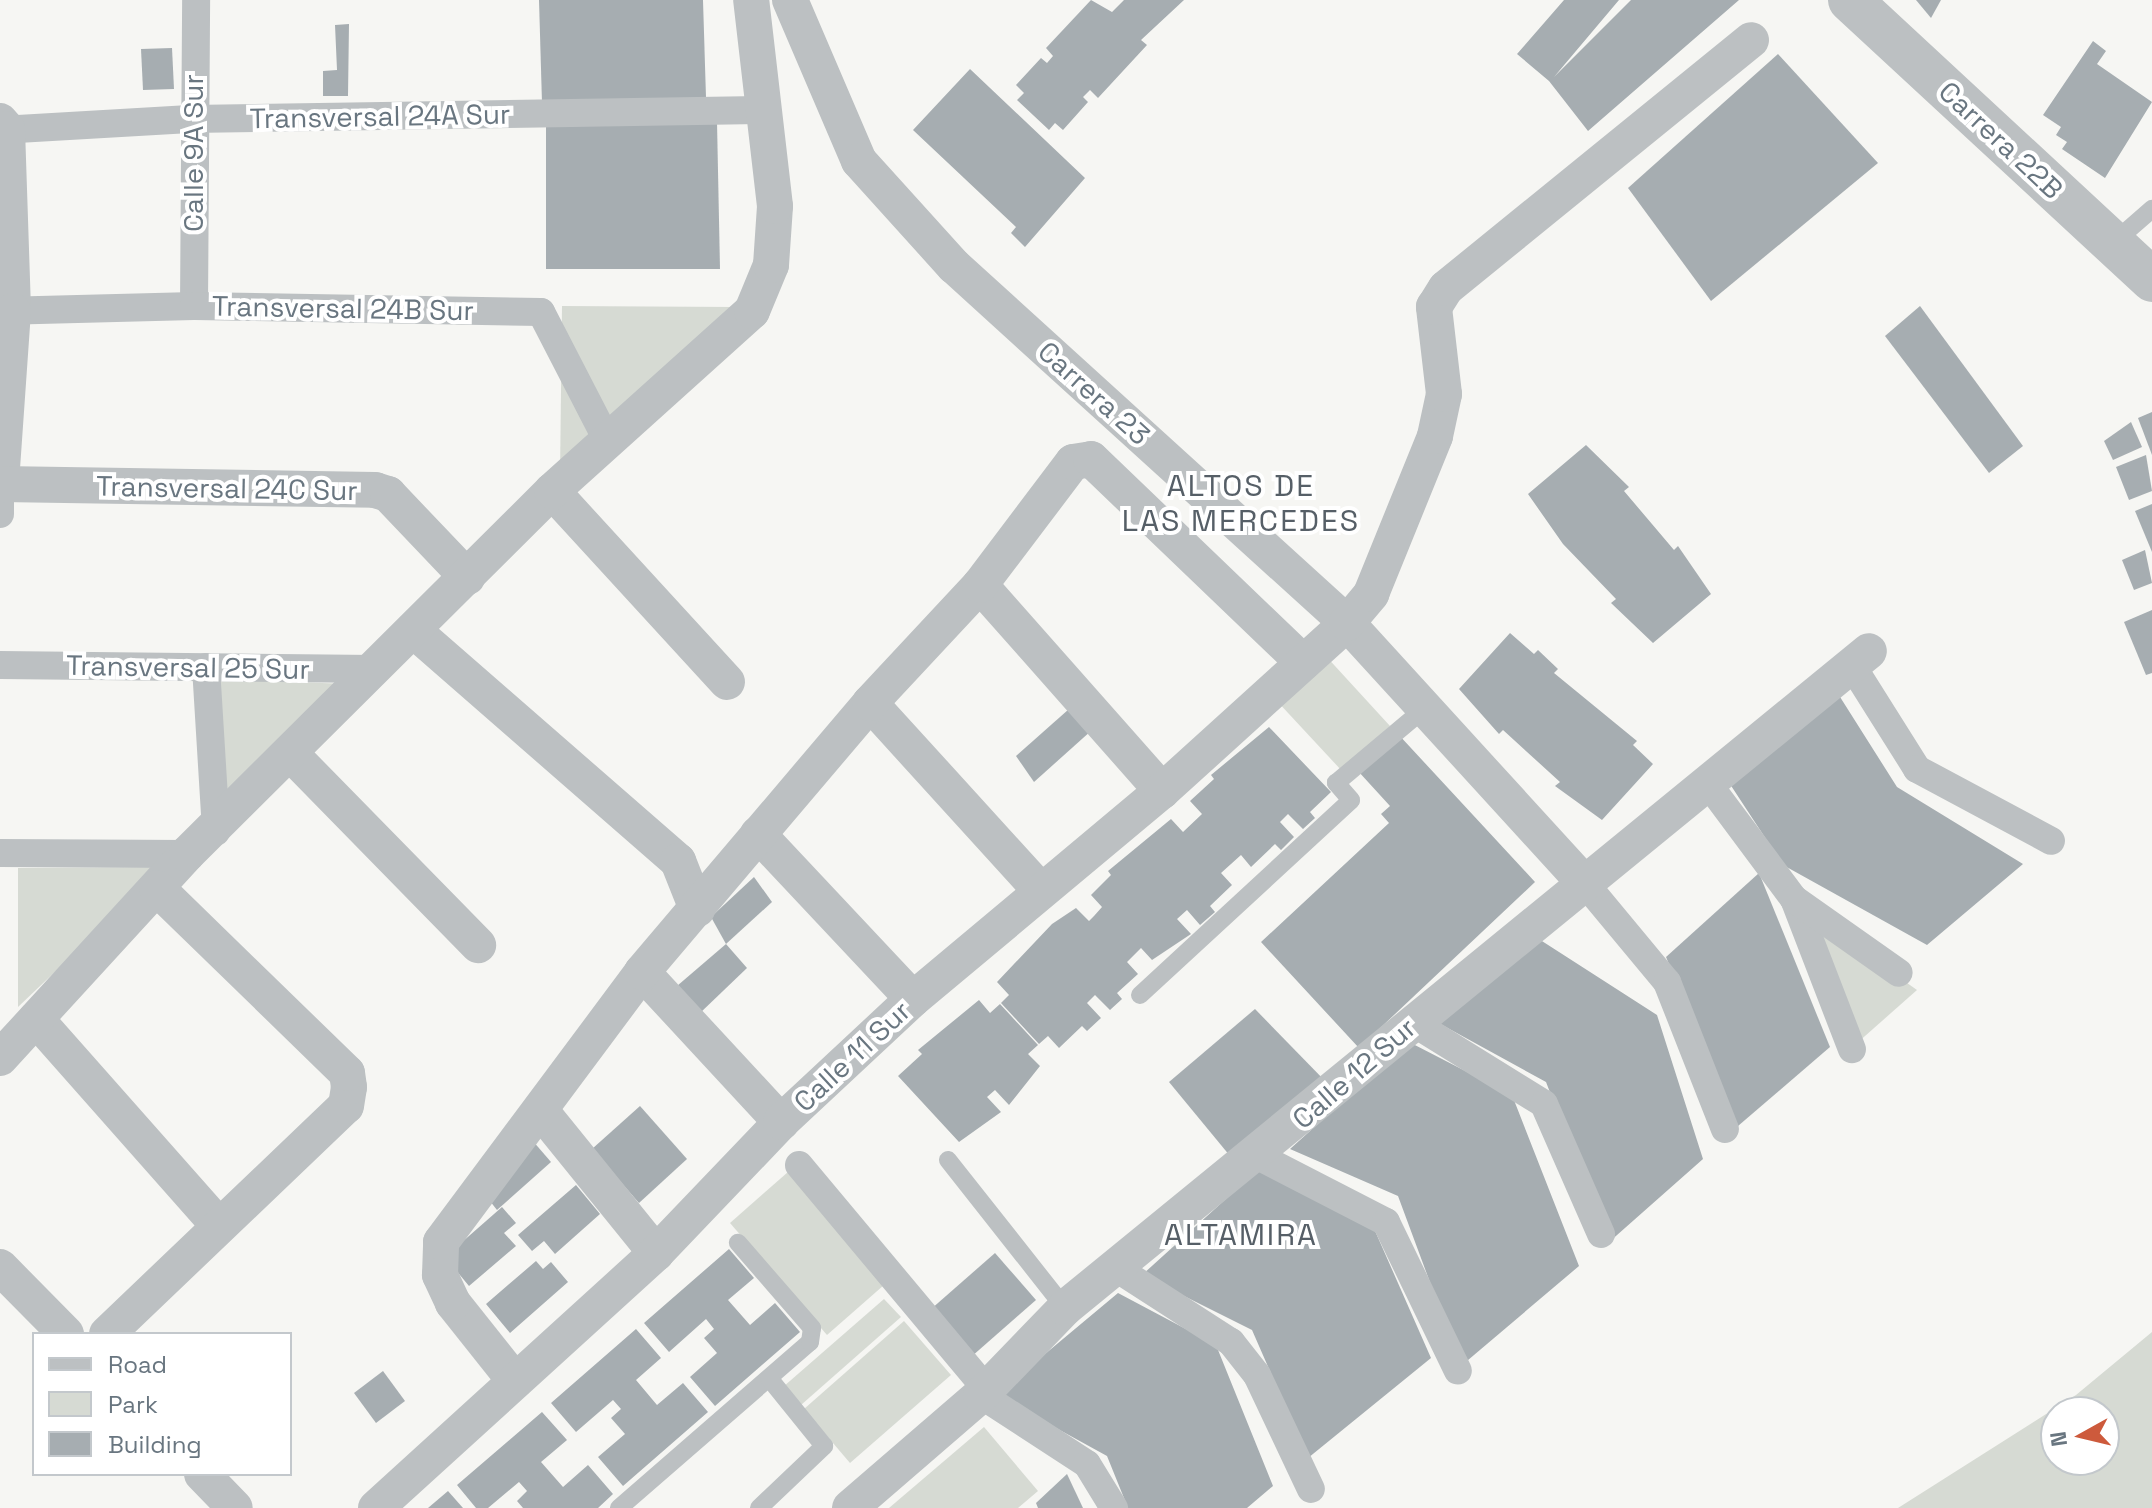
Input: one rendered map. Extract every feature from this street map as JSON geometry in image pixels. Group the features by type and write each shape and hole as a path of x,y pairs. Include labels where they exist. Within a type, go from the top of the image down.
{"street":[{"name":"Calle 9A Sur","path":"194,306 190,119 196,0"},
{"path":"0,1058 187,854 216,832 290,753 552,491 752,311 771,265 775,206 760,110 751,0"},
{"name":"Carrera 23","path":"790,0 859,161 954,266 1347,623 1588,887"},
{"name":"Carrera 22B","path":"1850,0 2152,280"},
{"name":"Calle 11 Sur","path":"376,1508 656,1253 781,1122 913,999 1162,791 1347,623 1371,594 1435,436 1444,394 1434,307 1446,288 1751,40"},
{"name":"Transversal 24A Sur","path":"2,127 190,119 760,110"},
{"path":"0,514 6,311 2,127"},
{"name":"Transversal 24B Sur","path":"6,311 194,306 541,312 607,440"},
{"path":"515,1381 453,1303 440,1275 441,1242 642,972 870,703 980,585 1073,462 1091,459 1303,662"},
{"name":"Transversal 24C Sur","path":"0,484 375,490 388,494 467,577"},
{"path":"552,491 727,682"},
{"path":"980,585 1162,791"},
{"path":"413,630 678,861 697,909"},
{"path":"1860,658 1917,769 2051,841"},
{"name":"Calle 12 Sur","path":"850,1508 983,1392 1065,1308 1258,1156 1412,1022 1588,887 1706,781 1860,658"},
{"name":"Transversal 25 Sur","path":"0,665 375,669"},
{"path":"206,667 216,832"},
{"path":"870,703 1040,890"},
{"path":"290,753 478,945"},
{"path":"1706,781 1794,899 1852,1049"},
{"path":"758,834 913,999"},
{"path":"0,853 187,854"},
{"path":"1588,887 1667,982 1725,1129"},
{"path":"109,1332 346,1106 349,1087 347,1073 157,888"},
{"path":"1794,899 1899,973"},
{"path":"642,972 781,1122"},
{"path":"36,1019 218,1225"},
{"path":"1412,1022 1544,1104 1601,1234"},
{"path":"541,1111 656,1253"},
{"path":"1258,1156 1386,1222 1458,1371"},
{"path":"799,1165 983,1392 1087,1464 1114,1508"},
{"path":"1116,1268 1231,1342 1257,1375 1311,1489"},
{"path":"2,1271 64,1332"},
{"path":"204,1476 235,1508"}],"lane":[{"path":"2113,243 2152,209"},
{"path":"1140,995 1351,800 1336,783 1425,708"},
{"path":"948,1160 1065,1308"},
{"path":"619,1508 810,1342 812,1328 738,1243"},
{"path":"759,1508 824,1446 769,1378"}],"green space":[{"path":"562,306 736,307 560,475"},
{"path":"1324,654 1390,726 1342,771 1276,700"},
{"path":"216,679 349,684 221,818"},
{"path":"165,867 18,1007 18,868"},
{"path":"1801,908 1917,990 1856,1044"},
{"path":"788,1172 884,1285 827,1335 730,1223"},
{"path":"884,1299 901,1317 801,1405 783,1387"},
{"path":"904,1321 951,1375 850,1463 804,1409"},
{"path":"2152,1332 2152,1508 1898,1508 2040,1418 2040,1476 2120,1476 2120,1396 2074,1396"},
{"path":"984,1427 1038,1491 1018,1508 889,1508"}],"building":[{"path":"539,0 703,0 706,98 542,103"},
{"path":"1091,0 1112,12 1124,0 1184,0 1141,40 1147,45 1098,98 1090,90 1083,97 1088,102 1063,130 1055,123 1049,130 1017,100 1024,93 1016,85 1041,58 1047,63 1053,56 1046,48"},
{"path":"1564,0 1619,0 1554,77 1631,0 1739,0 1588,131 1549,81 1517,54"},
{"path":"1916,0 1941,0 1931,18"},
{"path":"349,24 348,96 323,96 323,71 337,70 335,25"},
{"path":"2093,41 2106,51 2097,64 2152,102 2105,178 2062,149 2067,142 2056,135 2061,127 2043,115"},
{"path":"172,48 174,89 143,90 141,49"},
{"path":"1778,54 1878,163 1711,301 1628,188"},
{"path":"970,69 1085,178 1025,247 1011,233 1016,227 913,130"},
{"path":"717,122 720,269 546,269 546,127"},
{"path":"1920,306 2023,446 1989,473 1885,336"},
{"path":"2152,412 2152,455 2138,418"},
{"path":"2131,422 2142,447 2113,460 2104,441"},
{"path":"1586,445 1629,487 1624,491 1674,550 1678,546 1711,594 1653,643 1611,603 1616,599 1563,544 1528,494"},
{"path":"2146,455 2152,491 2129,500 2116,467"},
{"path":"2152,504 2152,552 2135,511"},
{"path":"2145,550 2152,583 2134,590 2122,560"},
{"path":"2152,610 2152,673 2146,675 2124,622"},
{"path":"1510,633 1534,654 1538,650 1558,669 1554,673 1637,741 1633,745 1653,764 1602,820 1555,786 1560,782 1503,730 1499,734 1459,689"},
{"path":"1835,689 1897,787 2023,864 1927,945 1783,865 1726,778"},
{"path":"1069,709 1092,730 1034,782 1016,756"},
{"path":"1269,727 1331,792 1310,812 1315,818 1303,829 1288,814 1280,822 1294,837 1281,850 1275,844 1251,867 1241,855 1221,873 1232,885 1210,906 1215,912 1200,925 1187,910 1177,919 1191,934 1152,960 1141,948 1127,962 1138,974 1117,993 1122,999 1110,1010 1095,995 1087,1003 1101,1018 1087,1031 1082,1026 1059,1048 1048,1036 1039,1044 1001,1003 1009,995 997,982 1052,924 1076,908 1089,921 1102,907 1091,895 1111,875 1108,871 1171,819 1183,832 1202,814 1190,801 1214,779 1211,775"},
{"path":"1398,734 1535,882 1359,1048 1261,942 1389,823 1381,814 1390,806 1358,771"},
{"path":"1759,873 1830,1047 1738,1126 1666,957"},
{"path":"754,877 772,902 726,944 711,917"},
{"path":"1531,934 1657,1015 1703,1159 1608,1243 1546,1082 1433,1020"},
{"path":"726,944 747,968 699,1014 677,986"},
{"path":"979,1000 990,1013 1000,1004 1038,1045 1028,1054 1040,1066 1009,1105 995,1090 987,1097 1001,1112 959,1142 898,1076 922,1054 918,1050"},
{"path":"1255,1009 1329,1085 1235,1162 1169,1082"},
{"path":"1409,1042 1512,1095 1579,1266 1461,1366 1398,1196 1290,1149"},
{"path":"640,1106 687,1159 639,1203 592,1149"},
{"path":"532,1140 551,1162 497,1210 486,1196"},
{"path":"1260,1168 1372,1224 1431,1358 1308,1458 1252,1330 1142,1275"},
{"path":"576,1185 600,1214 555,1254 544,1241 532,1251 518,1235"},
{"path":"502,1207 516,1223 504,1233 516,1246 469,1286 445,1257"},
{"path":"729,1249 754,1278 728,1300 750,1325 775,1303 800,1332 715,1406 690,1377 717,1353 704,1338 714,1329 706,1319 669,1352 644,1323"},
{"path":"995,1253 1036,1300 971,1357 930,1310"},
{"path":"536,1261 543,1269 551,1262 568,1282 510,1333 486,1304"},
{"path":"1118,1293 1216,1345 1273,1486 1247,1508 1128,1508 1107,1456 996,1395"},
{"path":"636,1329 661,1358 636,1380 657,1405 683,1383 708,1412 623,1486 598,1457 625,1434 611,1418 621,1409 613,1400 576,1432 551,1403"},
{"path":"383,1371 405,1401 376,1423 354,1393"},
{"path":"542,1412 567,1440 541,1462 563,1487 588,1465 613,1494 598,1508 523,1508 517,1501 527,1491 519,1482 488,1508 476,1508 457,1485"},
{"path":"1067,1474 1083,1508 1038,1508 1036,1503"},
{"path":"448,1491 463,1508 428,1508"}],"district":[{"name":"ALTOS DE LAS MERCEDES","path":"1241,503"},
{"name":"ALTAMIRA","path":"1241,1235"}]}
